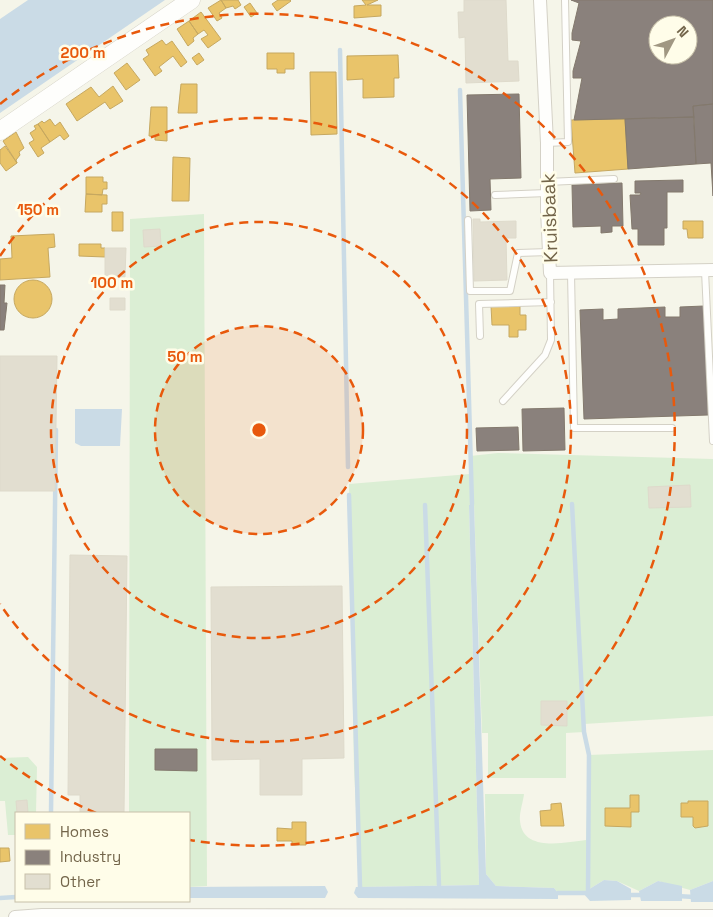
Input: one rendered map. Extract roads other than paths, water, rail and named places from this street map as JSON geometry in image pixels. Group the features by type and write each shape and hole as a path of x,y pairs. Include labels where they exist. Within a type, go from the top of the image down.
{"street":[{"path":"0,131 191,0"},
{"name":"Kruisbaak","path":"540,0 547,143 550,274 709,270"},
{"path":"15,917 713,916"}],"lane":[{"path":"547,143 568,142 564,0"},
{"path":"495,195 614,179"},
{"path":"468,220 470,291 510,291 518,253 549,252"},
{"path":"709,270 713,442"},
{"path":"571,273 574,428 672,428"},
{"path":"503,401 545,355 551,340 550,274"},
{"path":"480,336 479,304 551,302"}],"water":[{"path":"28,0 165,0 0,113 0,19"},
{"path":"75,409 122,409 120,446 81,446 75,443"},
{"path":"474,504 486,874 496,886 554,888 558,893 558,899 358,898 354,893 356,887 479,885 469,505"},
{"path":"604,880 617,881 631,889 631,900 590,901 583,893"},
{"path":"658,881 682,886 682,901 641,901 639,891"},
{"path":"713,881 713,902 691,902 690,890"},
{"path":"325,886 328,892 325,898 190,898 190,887"}],"waterway":[{"path":"340,50 348,467"},
{"path":"460,90 472,504"},
{"path":"51,812 56,430"},
{"path":"349,495 360,887"},
{"path":"572,504 584,732 589,755 588,893"},
{"path":"425,505 439,885"},
{"path":"558,893 587,893"},
{"path":"627,895 644,895"},
{"path":"677,896 694,897"},
{"path":"0,898 15,897"}]}
